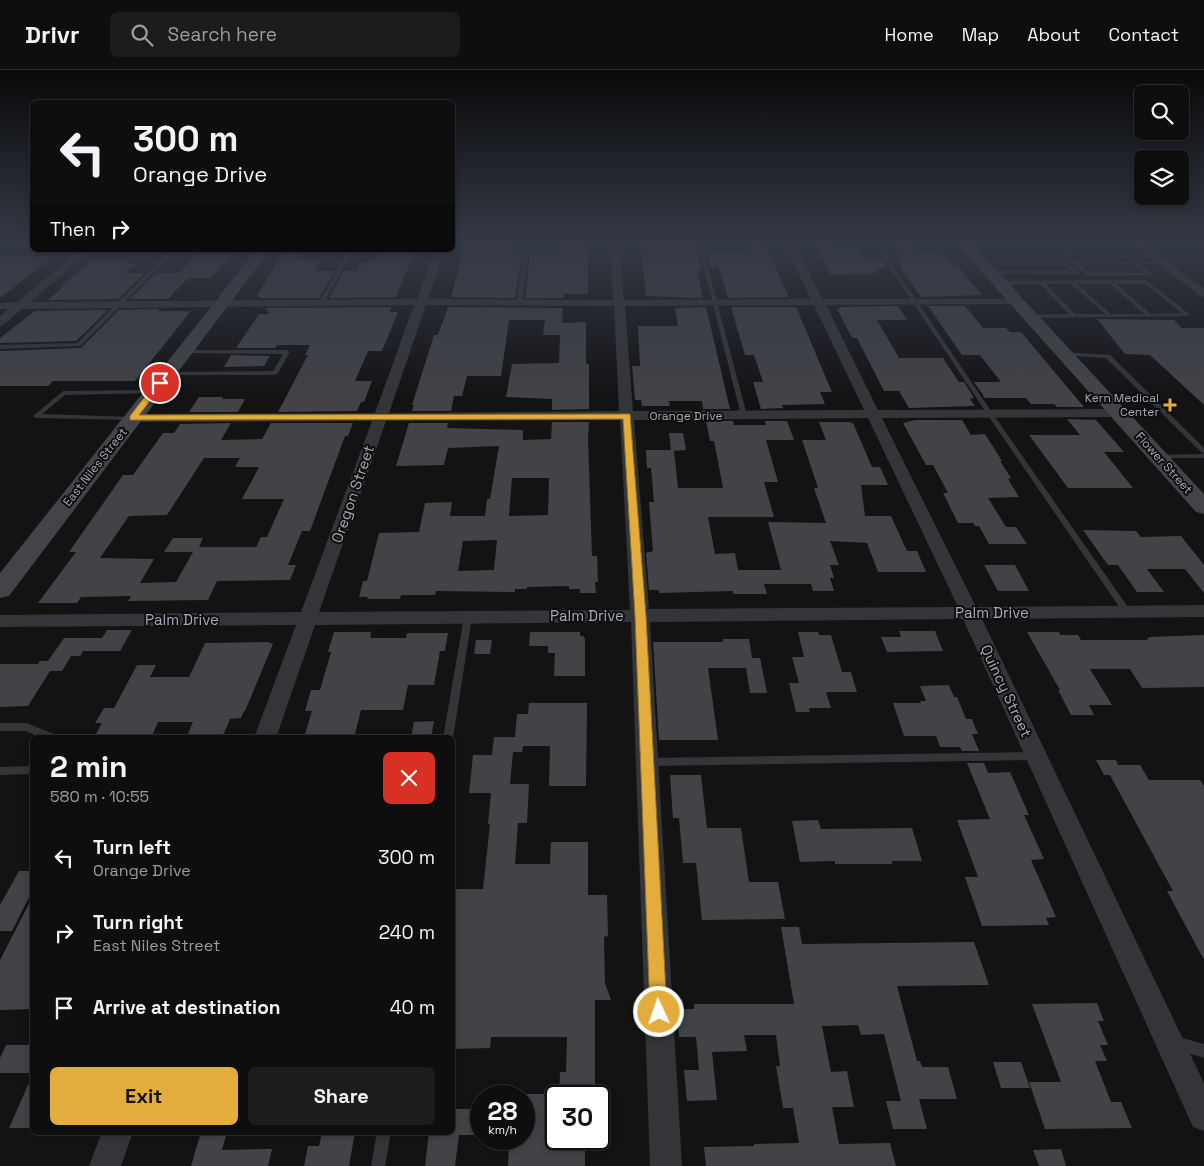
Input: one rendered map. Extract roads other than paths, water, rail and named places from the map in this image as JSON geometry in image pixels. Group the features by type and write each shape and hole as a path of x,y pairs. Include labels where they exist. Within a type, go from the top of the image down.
{"main road":[{"name":"East Niles Street","path":"0,590 230,293"},
{"name":"Flower Street","path":"1009,293 1204,508"}],"street":[{"path":"0,322 34,293"},
{"name":"Oregon Street","path":"266,735 425,293"},
{"path":"618,293 640,616 666,1166"},
{"name":"Quincy Street","path":"814,293 970,613 1204,1116"},
{"path":"0,306 422,302 1016,301"},
{"name":"Orange Drive","path":"133,418 1118,413"},
{"name":"Palm Drive","path":"0,621 1204,611"},
{"path":"106,1166 117,1135"}],"lane":[{"path":"0,347 80,345 131,293"},
{"path":"321,303 327,293"},
{"path":"519,303 520,293"},
{"path":"712,293 744,416"},
{"path":"908,293 1127,612"},
{"path":"1052,293 1074,316"},
{"path":"1084,293 1109,315"},
{"path":"1124,293 1149,315"},
{"path":"1030,316 1187,315 1160,293"},
{"path":"167,374 275,373 287,352 184,352"},
{"path":"1064,354 1108,356 1204,452"},
{"path":"133,418 36,416 62,393 153,392"},
{"path":"1158,457 1204,456"},
{"path":"448,735 468,617"},
{"path":"0,728 27,727 45,735"},
{"path":"647,762 1036,756"},
{"path":"0,771 30,770"},
{"path":"1169,1042 1204,1051"},
{"path":"378,1166 383,1135"}],"place":[{"name":"Kern Medical Center","path":"1170,405"}]}
